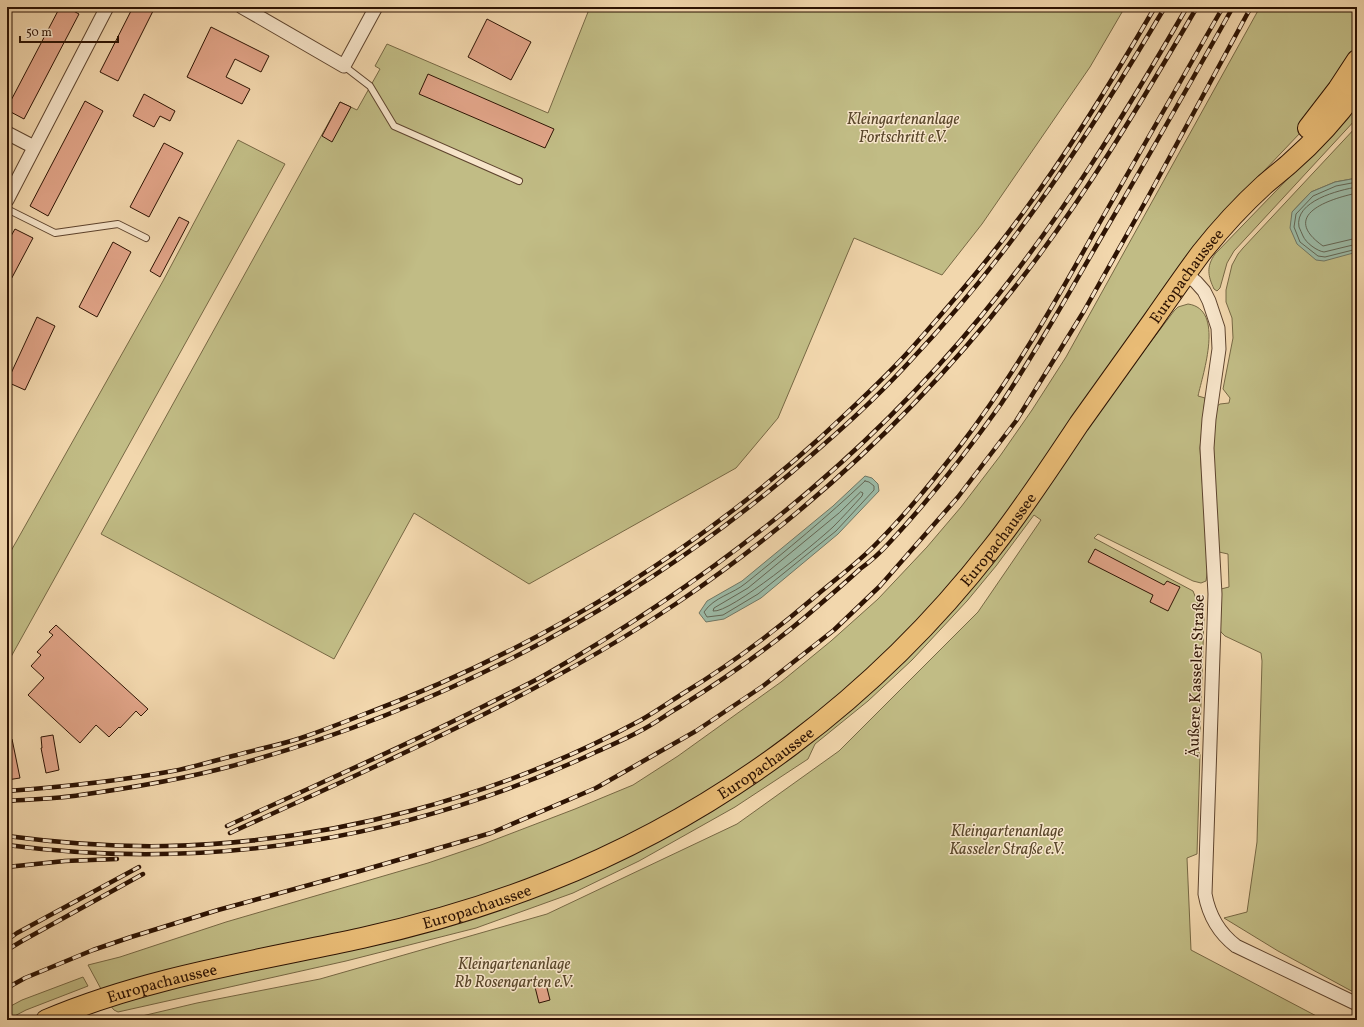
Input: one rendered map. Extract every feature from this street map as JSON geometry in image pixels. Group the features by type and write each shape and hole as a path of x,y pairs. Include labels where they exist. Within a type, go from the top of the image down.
{"main road":[{"name":"Europachaussee","path":"46,1020 101,999 151,984 403,928 482,906 551,881 627,847 702,806 796,742 851,697 888,664 943,607 974,571 1011,524 1105,387 1186,274 1212,240 1265,184 1338,89 1357,60"},
{"name":"Europachaussee","path":"1265,184 1312,142 1357,89"}],"street":[{"path":"7,200 107,7"},
{"path":"242,7 344,66 376,7"},
{"path":"7,133 34,147"},
{"name":"Äußere Kasseler Straße","path":"1186,274 1204,291 1209,301 1218,328 1219,349 1209,418 1207,448 1215,594 1205,894 1207,905 1220,931 1236,946 1357,1004"}],"lane":[{"path":"344,66 370,86 394,126 520,181"},
{"path":"7,209 55,233 118,224 146,238"}],"green space":[{"name":"Kleingartenanlage Fortschritt e.V.","path":"590,7 1125,7 1090,67 982,224 942,275 854,238 778,418 736,468 529,584 414,513 334,659 101,534 340,102 357,110 380,69 375,66 387,44 548,113"},
{"path":"1260,7 1357,7 1357,53 1301,132 1206,232 1166,284 1037,475 957,580 852,688 725,784 585,859 441,911 101,989 88,965 120,957 226,922 428,863 481,845 633,785 678,756 781,682 831,641 878,599 927,547 961,507 1000,456 1032,410 1066,357"},
{"path":"1357,103 1357,118 1234,251 1227,263 1220,288 1217,291 1214,289 1210,280 1209,267 1215,254 1303,163"},
{"path":"1357,126 1357,178 1335,182 1311,192 1292,212 1354,253 1357,252 1357,994 1278,951 1224,918 1247,912 1257,842 1262,661 1261,653 1225,636 1219,628 1221,589 1229,587 1228,554 1219,552 1211,461 1217,406 1220,404 1229,403 1230,398 1223,389 1233,338 1232,318 1226,302 1226,290 1232,265 1243,248"},
{"path":"238,140 285,164 7,664 7,558 163,281"},
{"name":"Kleingartenanlage Kasseler Straße e.V.","path":"1188,304 1199,308 1206,317 1209,329 1207,358 1198,396 1205,398 1200,448 1208,567 1206,581 1201,583 1193,581 1098,534 1094,538 1193,591 1204,618 1200,732 1193,737 1200,755 1197,854 1187,858 1191,950 1324,1020 125,1020 197,1003 320,979 547,914 737,824 839,751 978,612 1041,520 1034,515 996,566 967,601 912,660 868,701 815,744 808,759 735,807 639,861 573,893 476,928 346,961 118,1012 109,1004 518,901 835,720 1131,368 1174,311 1178,307"},
{"path":"83,977 88,986 26,1010 7,1020 7,1008 22,1000"}],"water":[{"path":"1357,178 1357,252 1324,261 1316,260 1297,244 1290,228 1292,212 1311,192 1335,182"},
{"path":"865,476 872,478 878,484 879,491 838,534 761,598 724,619 706,622 699,613 707,601 742,581 833,506"}],"building":[{"path":"60,7 66,7 79,14 24,119 7,110 7,108"},
{"path":"133,7 155,7 118,81 100,72"},
{"path":"487,19 531,42 511,80 468,57"},
{"path":"211,27 269,56 261,72 235,59 226,77 250,89 242,104 187,77"},
{"path":"428,74 554,129 545,148 419,94"},
{"path":"144,94 175,111 170,121 160,116 154,127 133,116"},
{"path":"85,101 103,111 48,216 30,206"},
{"path":"340,102 351,107 332,142 322,136"},
{"path":"164,143 183,153 149,217 130,207"},
{"path":"179,217 189,222 160,277 150,271"},
{"path":"15,229 33,238 7,287 7,243"},
{"path":"113,242 131,252 97,317 79,307"},
{"path":"37,317 55,326 25,390 7,382"},
{"path":"1095,549 1164,585 1167,581 1180,587 1168,611 1150,602 1153,595 1088,562"},
{"path":"56,625 148,709 141,716 136,711 109,737 96,725 80,743 28,695 44,678 31,666 41,655 37,652 53,635 49,632"},
{"path":"53,735 59,770 46,773 41,748 41,737"},
{"path":"7,739 12,739 20,778 7,780"},
{"path":"545,980 550,1000 539,1003 534,983"}],"railway":[{"path":"7,791 91,783 173,771 301,738 425,690 486,662 605,598 661,562 717,523 770,481 844,416 910,350 984,264 1043,185 1093,110 1155,7"},
{"path":"7,801 71,796 157,783 232,766 313,742 393,712 470,679 546,640 619,598 689,551 757,501 834,436 890,382 949,319 983,277 1048,190 1108,100 1165,7"},
{"path":"227,826 357,767 543,676 605,639 665,600 723,559 779,516 834,470 885,421 935,369 1011,279 1091,165 1140,87 1187,7"},
{"path":"230,833 458,727 515,699 570,669 677,603 770,534 815,497 900,418 940,376 1015,287 1065,220 1111,150 1197,7"},
{"path":"7,836 47,841 126,846 227,843 289,836 350,825 411,811 471,793 530,772 586,747 641,720 717,672 785,622 863,557 910,508 960,446 1015,367 1049,312 1223,7"},
{"path":"7,845 83,852 159,854 234,850 308,841 382,827 454,807 526,782 629,737 699,695 734,671 802,620 868,563 890,542 948,475 1001,404 1043,337 1233,7"},
{"path":"7,988 25,978 93,950 131,937 218,910 491,833 596,788 696,731 763,686 834,630 880,586 958,497 1016,421 1084,311 1148,197 1251,7"},
{"path":"7,867 65,861 117,859"},
{"path":"7,940 17,933 139,867"},
{"path":"7,950 143,874"}],"park label":[{"name":"Kleingartenanlage Rb Rosengarten e.V.","path":"514,972"}]}
